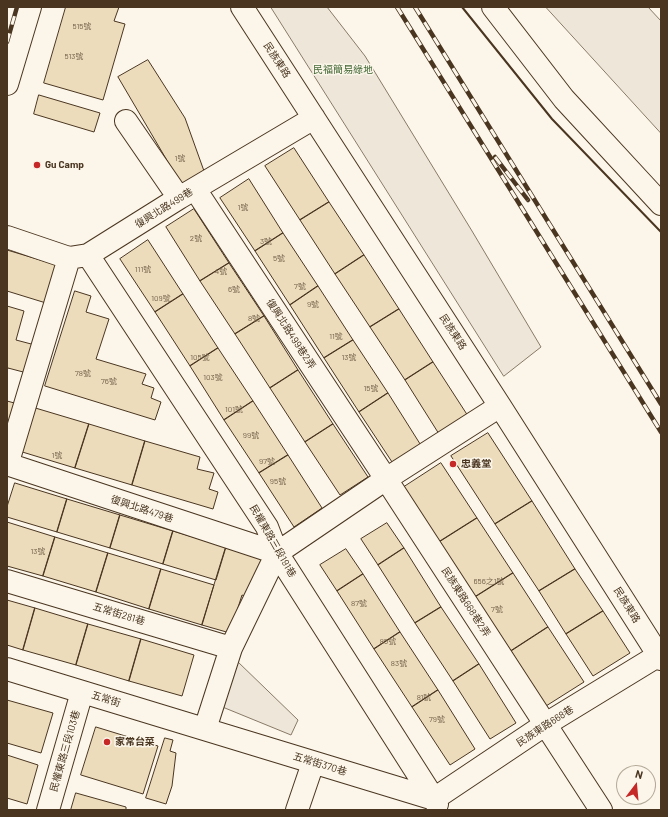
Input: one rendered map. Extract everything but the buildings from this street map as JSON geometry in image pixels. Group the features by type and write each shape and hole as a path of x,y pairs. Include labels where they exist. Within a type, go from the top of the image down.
{"street":[{"path":"7,84 30,7"},
{"name":"民族東路","path":"242,7 660,657"},
{"path":"492,7 564,99 661,204"},
{"name":"復興北路499巷","path":"78,257 314,118"},
{"name":"復興北路499巷2弄","path":"126,122 187,194 386,479"},
{"path":"7,237 78,257 7,464"},
{"name":"民權東路三段191巷","path":"78,257 267,527 278,553 437,805"},
{"path":"205,729 231,648 278,553 386,479 500,406"},
{"name":"復興北路479巷","path":"7,464 278,553"},
{"name":"民族東路668巷2弄","path":"386,479 601,810"},
{"name":"五常街281巷","path":"7,581 231,648"},
{"name":"民族東路668巷","path":"437,805 546,724 660,657"},
{"name":"五常街","path":"7,669 205,729"},
{"name":"民權東路三段103巷","path":"48,810 82,692"},
{"name":"五常街370巷","path":"205,729 313,762 437,805"},
{"path":"297,810 313,762"}],"green space":[{"name":"民福簡易綠地","path":"271,7 327,7 365,56 541,347 504,376"},
{"path":"546,7 648,7 661,21 661,133"},
{"path":"237,661 298,720 291,735 220,706"}],"railway":[{"path":"7,42 17,7"},
{"path":"397,7 661,432"},
{"path":"415,7 661,404"},
{"path":"495,157 528,200"}],"wall":[{"path":"462,7 552,119 661,232"}],"place":[{"name":"Gu Camp","path":"37,165"},
{"name":"忠義堂","path":"453,464"},
{"name":"家常台菜","path":"107,742"}]}
